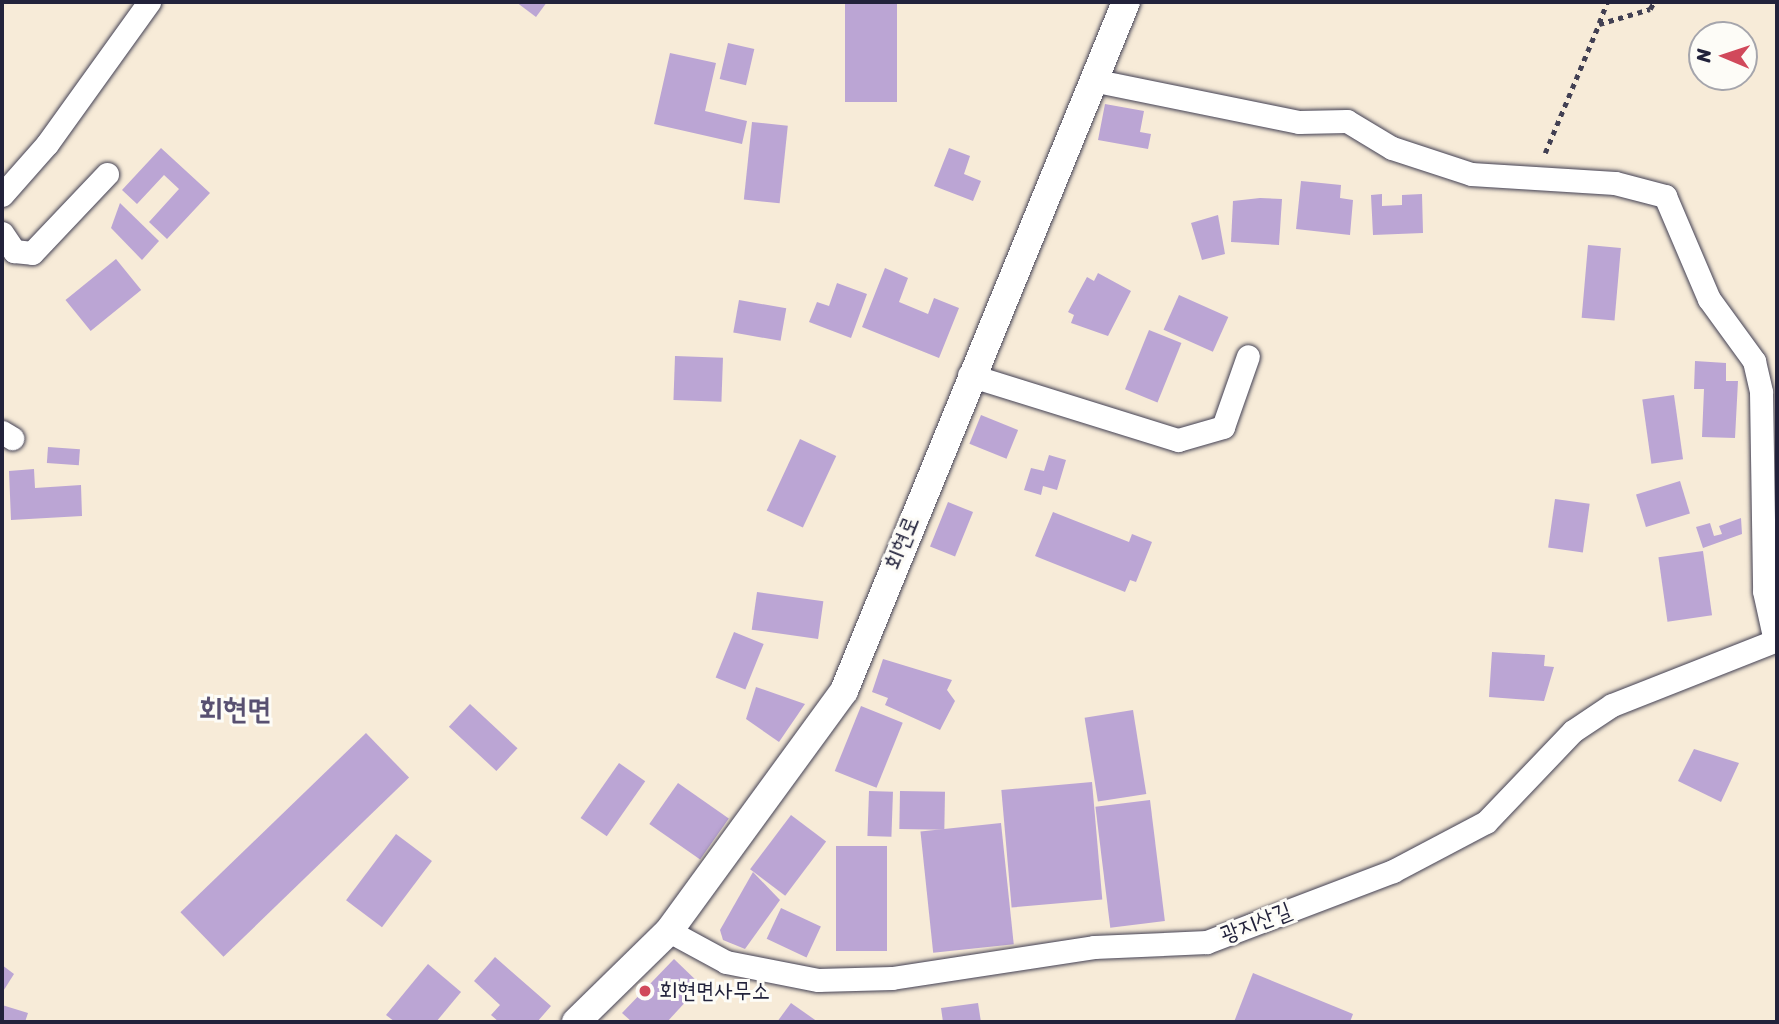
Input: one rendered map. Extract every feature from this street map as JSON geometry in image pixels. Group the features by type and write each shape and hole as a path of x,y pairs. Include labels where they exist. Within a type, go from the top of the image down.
{"street":[{"path":"2,195 55,134 149,2"},
{"name":"회현로","path":"576,1022 669,931 844,691 969,375 1126,2"},
{"path":"1092,80 1299,122 1347,121 1392,148 1471,174 1615,183 1665,196 1709,299 1754,361 1761,392 1764,591 1776,640"},
{"path":"2,233 14,251 32,253 107,174"},
{"path":"969,375 1178,440 1223,427 1248,356"},
{"name":"광지산길","path":"669,931 726,962 818,980 892,978 1094,947 1207,942 1393,871 1486,822 1573,731 1612,705 1776,640"}],"path":[{"path":"1534,180 1606,2"},
{"path":"1599,23 1650,9 1654,2"}],"building":[{"path":"516,2 547,2 536,17"},
{"path":"845,2 897,2 897,102 845,102"},
{"path":"728,43 754,49 746,85 720,79"},
{"path":"670,53 716,63 705,111 747,121 742,144 654,124"},
{"path":"1105,104 1144,111 1140,132 1151,134 1148,149 1098,140"},
{"path":"752,122 788,126 780,203 744,200"},
{"path":"161,148 210,193 167,239 149,222 179,189 164,175 137,204 122,190"},
{"path":"949,148 970,156 964,174 981,181 973,201 934,186"},
{"path":"1301,181 1341,185 1340,198 1353,200 1350,235 1296,229"},
{"path":"1382,194 1382,206 1402,205 1402,195 1422,194 1423,233 1373,235 1371,195"},
{"path":"1282,199 1279,245 1231,242 1233,201"},
{"path":"120,203 159,241 142,260 111,228"},
{"path":"1218,215 1225,254 1202,260 1191,223"},
{"path":"1588,245 1621,248 1615,321 1582,318"},
{"path":"116,259 141,290 91,331 65,300"},
{"path":"885,268 908,278 899,302 928,314 934,298 959,308 939,358 862,327"},
{"path":"1098,273 1131,291 1108,336 1071,323 1074,315 1068,312 1087,277 1094,281"},
{"path":"837,283 867,294 851,338 809,322 817,302 829,306"},
{"path":"1179,295 1228,317 1213,352 1164,330"},
{"path":"739,300 786,308 781,341 733,332"},
{"path":"1149,330 1181,343 1157,402 1125,389"},
{"path":"675,356 723,358 721,402 673,400"},
{"path":"1695,361 1726,363 1726,381 1738,381 1735,438 1702,437 1704,389 1694,389"},
{"path":"1674,395 1683,459 1651,464 1642,399"},
{"path":"981,415 1018,430 1006,459 969,444"},
{"path":"800,439 836,456 803,528 767,511"},
{"path":"48,447 80,449 79,465 47,463"},
{"path":"1049,455 1066,460 1057,490 1043,486 1041,495 1024,490 1031,468 1044,471"},
{"path":"34,469 35,488 81,485 82,516 11,520 9,471"},
{"path":"1680,481 1690,514 1646,527 1636,494"},
{"path":"1555,499 1590,504 1583,552 1548,548"},
{"path":"948,502 973,512 955,557 930,547"},
{"path":"1053,512 1129,542 1132,534 1152,542 1136,582 1130,580 1125,592 1035,556"},
{"path":"1741,518 1742,534 1703,548 1696,527 1710,523 1714,536 1722,534 1719,526"},
{"path":"1703,551 1712,615 1667,622 1658,557"},
{"path":"757,592 823,601 818,639 752,630"},
{"path":"734,632 764,644 745,689 716,677"},
{"path":"1492,652 1545,655 1544,666 1554,667 1544,701 1489,697"},
{"path":"883,659 952,680 947,690 955,701 940,730 885,705 888,698 872,692"},
{"path":"756,687 805,704 779,742 746,719"},
{"path":"470,704 518,748 496,771 449,727"},
{"path":"861,706 903,723 877,788 835,771"},
{"path":"1133,710 1146,794 1098,802 1085,718"},
{"path":"366,733 409,778 223,957 180,912"},
{"path":"1694,749 1739,763 1721,802 1678,781"},
{"path":"619,763 645,781 607,836 581,818"},
{"path":"1092,782 1102,900 1012,907 1001,790"},
{"path":"678,783 729,819 700,860 649,824"},
{"path":"869,791 893,792 891,837 867,836"},
{"path":"900,791 945,792 944,830 899,829"},
{"path":"1150,800 1165,921 1110,928 1095,807"},
{"path":"791,815 826,841 785,896 750,869"},
{"path":"1001,823 1014,944 933,953 920,831"},
{"path":"396,834 432,861 382,927 346,900"},
{"path":"836,846 887,846 887,951 836,951"},
{"path":"753,872 780,900 745,949 723,940 720,930"},
{"path":"781,908 821,927 807,957 767,939"},
{"path":"495,957 551,1006 537,1022 499,1022 491,1015 500,1005 474,981"},
{"path":"674,959 701,985 667,1022 632,1022 622,1013"},
{"path":"428,964 461,992 436,1022 395,1022 386,1015"},
{"path":"2,965 14,974 2,993"},
{"path":"1253,973 1353,1014 1350,1022 1234,1022"},
{"path":"791,1003 818,1022 777,1022"},
{"path":"978,1003 981,1022 943,1022 941,1008"},
{"path":"2,1005 28,1013 25,1022 2,1020"}],"place":[{"name":"회현면사무소","path":"645,991"}],"district":[{"name":"회현면","path":"235,709"}]}
